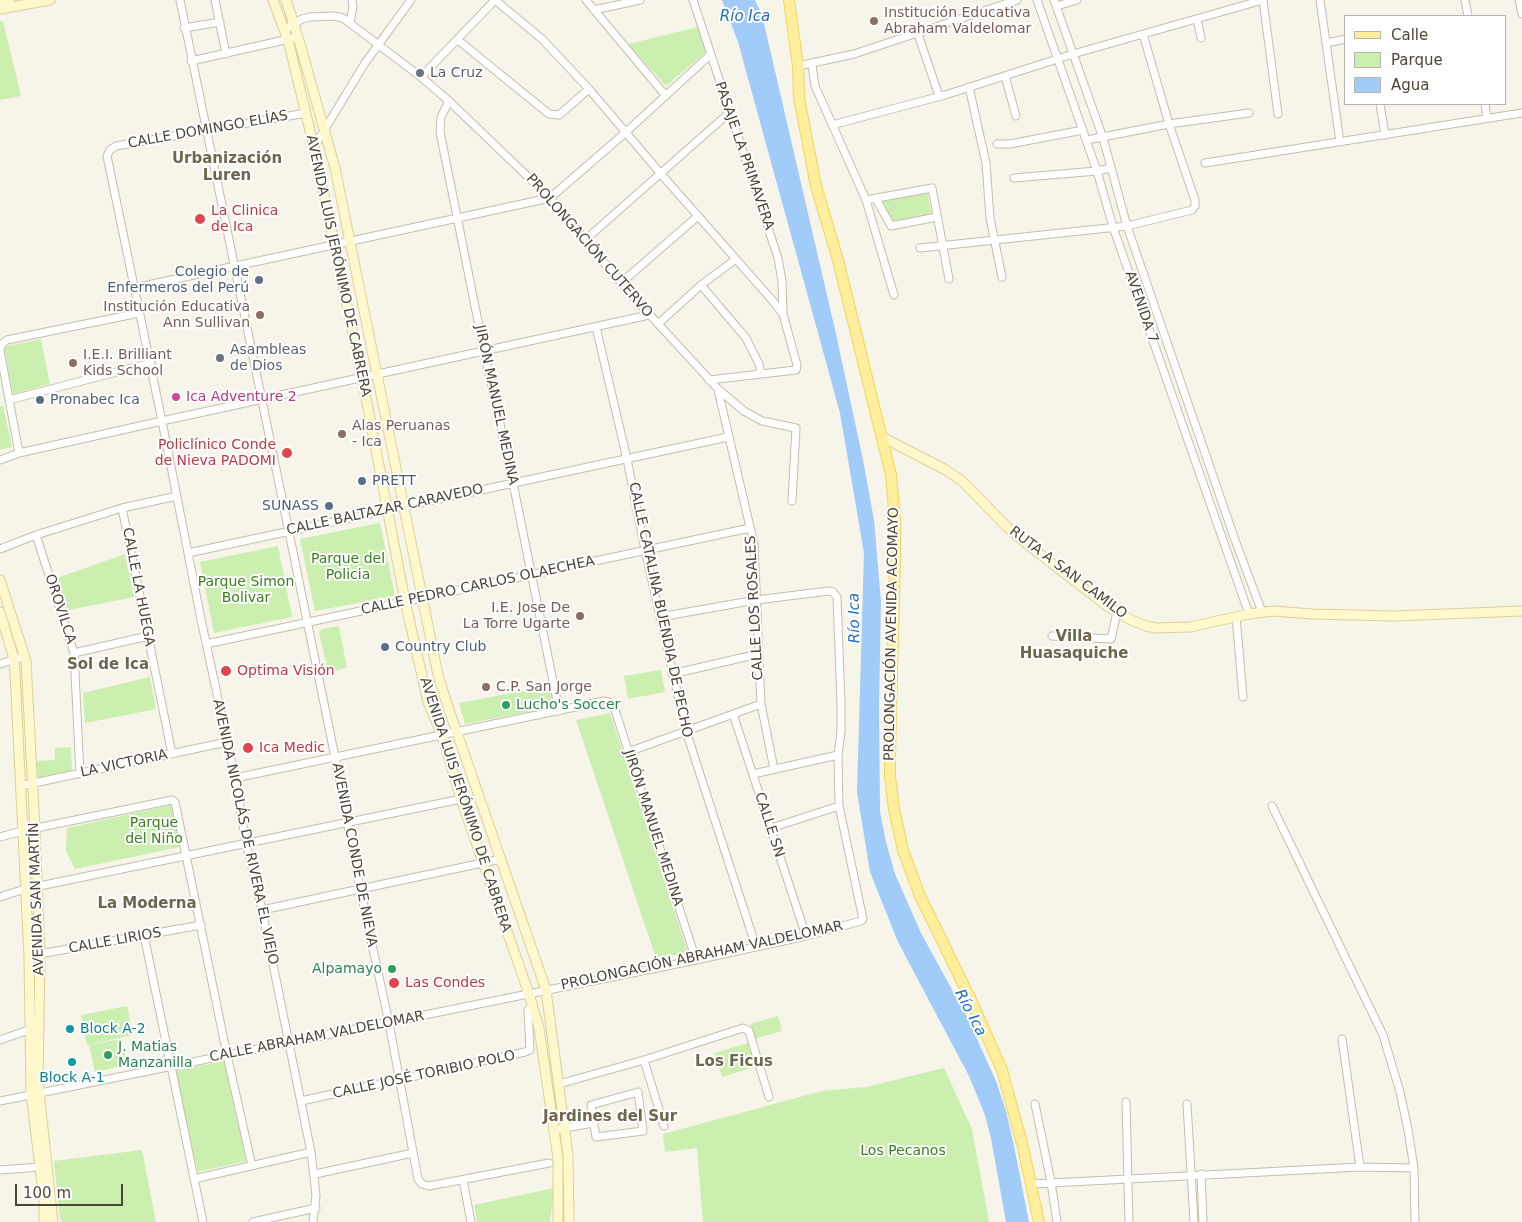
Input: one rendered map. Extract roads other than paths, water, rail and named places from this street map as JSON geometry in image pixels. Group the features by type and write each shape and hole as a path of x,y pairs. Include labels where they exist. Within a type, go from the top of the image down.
{"main road":[{"name":"PROLONGACIÓN AVENIDA ACOMAYO","path":"789,0 798,66 799,98 816,186 838,260 891,475 895,521 895,591 890,754 894,810 903,850 920,896 984,1028 1002,1070 1032,1184 1039,1222"}],"street":[{"path":"0,1 50,0"},
{"name":"AVENIDA CONDE DE NIEVA","path":"180,0 205,132 262,399 273,462 289,531 360,889 389,1023 417,1176 425,1186 463,1180"},
{"path":"215,0 226,54"},
{"name":"AVENIDA LUIS JERÓNIMO DE CABRERA","path":"273,0 288,40 314,147 362,377 405,601 428,702 442,735 461,799 539,1028 558,1158 558,1222"},
{"name":"AVENIDA LUIS JERÓNIMO DE CABRERA","path":"286,0 335,168 438,675 546,990 568,1155 569,1222"},
{"path":"350,22 353,7 352,0"},
{"path":"314,147 378,46 411,0"},
{"path":"421,77 495,0 542,39 589,89 783,314 797,369 794,371 709,380"},
{"path":"586,0 666,96"},
{"path":"594,10 640,0"},
{"name":"PASAJE LA PRIMAVERA","path":"693,0 778,258 782,281 783,314"},
{"path":"798,66 854,54 1017,0"},
{"name":"AVENIDA 7","path":"1037,0 1097,171 1113,227 1248,614"},
{"path":"1077,0 1056,3 1103,138 1127,226 1262,612"},
{"path":"832,124 939,96 1058,58 1263,0 1278,114"},
{"path":"1320,0 1340,142"},
{"path":"1465,0 1468,15"},
{"path":"1519,0 1522,14"},
{"path":"0,9 13,2"},
{"name":"PROLONGACIÓN CUTERVO","path":"284,30 302,19 319,15 334,16 350,22 449,101 550,198 649,315 718,389 744,411 762,421 796,430 792,500"},
{"path":"1197,19 1201,38"},
{"path":"184,28 220,22"},
{"path":"918,34 939,96"},
{"path":"920,248 1127,226 1192,210 1195,206 1195,200 1169,124 1143,34"},
{"path":"191,61 298,37"},
{"path":"1326,42 1344,39"},
{"path":"458,40 549,114 559,115 589,89"},
{"path":"134,288 550,198 625,133 710,55"},
{"path":"812,64 816,86 866,200 894,295"},
{"path":"1005,76 1016,116"},
{"path":"969,87 986,163 990,218 1002,277"},
{"name":"JIRÓN MANUEL MEDINA","path":"449,101 443,111 440,125 484,351 559,711 604,701 609,702 614,707 696,960"},
{"path":"1380,105 1384,134"},
{"path":"1484,105 1487,118"},
{"name":"CALLE DOMINGO ELÍAS","path":"110,150 116,146 306,113"},
{"path":"585,240 729,113"},
{"path":"1086,140 1169,124 1249,113"},
{"path":"1205,163 1522,113"},
{"path":"997,144 1010,144 1083,130"},
{"name":"AVENIDA NICOLÁS DE RIVERA EL VIEJO","path":"110,150 107,160 151,364 206,644 235,778 246,843 262,910 311,1152 315,1174 316,1208 313,1222"},
{"path":"1014,178 1097,171 1111,168"},
{"path":"866,200 932,188 949,279"},
{"path":"876,199 891,226 937,217"},
{"path":"621,283 698,216"},
{"path":"658,324 701,285 736,259"},
{"path":"701,285 746,338 760,364 761,374"},
{"path":"19,453 0,350 2,344 7,340 139,313"},
{"path":"0,460 19,453 162,421 649,315"},
{"name":"CALLE CATALINA BUENDIA DE PECHO","path":"596,327 627,459 645,550 686,731 756,947"},
{"path":"9,400 151,364"},
{"name":"CALLE LOS ROSALES","path":"718,389 754,544 761,704 774,769"},
{"name":"CALLE BALTAZAR CARAVEDO","path":"188,552 728,437"},
{"name":"RUTA A SAN CAMILO","path":"882,437 944,469 961,480 1013,533 1117,612 1130,620 1146,626 1156,628 1190,627 1236,616 1273,611 1394,616 1522,611"},
{"path":"0,550 36,536 122,508 177,496"},
{"name":"CALLE LA HUEGA","path":"122,508 172,754"},
{"name":"CALLE PEDRO CARLOS OLAECHEA","path":"206,644 750,528"},
{"name":"OROVILCA","path":"36,536 74,653 80,774"},
{"name":"AVENIDA SAN MARTÍN","path":"0,580 25,656 40,954 39,1026 35,1094 48,1166 53,1222"},
{"path":"660,617 756,600 829,591 836,594 838,600 841,703 841,732 838,754 839,806 771,828"},
{"name":"AVENIDA SAN MARTÍN","path":"0,612 14,660 29,956 30,1030 44,1200 44,1222"},
{"path":"1052,636 1111,639 1117,612"},
{"path":"1236,616 1243,697"},
{"path":"74,653 148,636"},
{"path":"672,674 758,654"},
{"path":"0,664 25,656"},
{"path":"628,752 761,704"},
{"path":"235,778 559,711"},
{"name":"CALLE SN","path":"733,714 806,936"},
{"name":"LA VICTORIA","path":"20,786 227,742"},
{"path":"753,774 838,754"},
{"path":"0,897 26,889 461,799"},
{"path":"0,837 172,800 175,802 188,856 227,1055 252,1166"},
{"name":"PROLONGACIÓN ABRAHAM VALDELOMAR","path":"546,990 756,947 859,922 863,918 839,806"},
{"path":"1272,806 1383,1035 1400,1092 1408,1130 1414,1168 1416,1222"},
{"path":"262,910 501,859"},
{"name":"CALLE LIRIOS","path":"29,956 201,925"},
{"path":"144,935 203,1222"},
{"name":"CALLE ABRAHAM VALDELOMAR","path":"0,1101 288,1044 546,990"},
{"name":"CALLE JOSÉ TORIBIO POLO","path":"301,1101 530,1050 528,1010 532,1005"},
{"path":"0,1040 39,1026"},
{"path":"559,1084 644,1060 743,1028 748,1031 769,1097"},
{"path":"1342,1039 1360,1167"},
{"path":"644,1060 664,1126"},
{"path":"638,1092 643,1131 596,1137 593,1123 591,1105 638,1092"},
{"path":"1126,1102 1129,1222"},
{"path":"1035,1104 1057,1222"},
{"path":"1187,1104 1194,1222"},
{"path":"554,1130 593,1123"},
{"path":"194,1179 311,1152"},
{"path":"315,1174 413,1153"},
{"path":"471,1222 463,1180 549,1163"},
{"path":"0,1170 40,1167"},
{"path":"1032,1184 1192,1174 1360,1167 1414,1168"},
{"path":"1201,1174 1203,1222"},
{"path":"253,1222 316,1208"}],"water":[{"name":"Río Ica","path":"722,0 755,0 762,15 836,334 863,460 874,520 881,602 880,812 886,842 895,874 921,933 967,1017 996,1081 1006,1111 1029,1222 1006,1222 985,1115 969,1076 898,942 870,872 857,792 864,553 840,413 738,42"}],"place":[{"name":"Institución Educativa Abraham Valdelomar","path":"874,21"},
{"name":"La Cruz","path":"420,73"},
{"name":"La Clinica de Ica","path":"200,219"},
{"name":"Colegio de Enfermeros del Perú","path":"259,280"},
{"name":"Institución Educativa Ann Sullivan","path":"260,315"},
{"name":"Asambleas de Dios","path":"220,358"},
{"name":"I.E.I. Brilliant Kids School","path":"73,363"},
{"name":"Ica Adventure 2","path":"176,397"},
{"name":"Pronabec Ica","path":"40,400"},
{"name":"Alas Peruanas - Ica","path":"342,434"},
{"name":"Policlínico Conde de Nieva PADOMI","path":"287,453"},
{"name":"PRETT","path":"362,481"},
{"name":"SUNASS","path":"329,506"},
{"name":"I.E. Jose De La Torre Ugarte","path":"580,616"},
{"name":"Country Club","path":"385,647"},
{"name":"Optima Visión","path":"226,671"},
{"name":"C.P. San Jorge","path":"486,687"},
{"name":"Lucho's Soccer","path":"506,705"},
{"name":"Ica Medic","path":"248,748"},
{"name":"Alpamayo","path":"392,969"},
{"name":"Las Condes","path":"394,983"},
{"name":"Block A-2","path":"70,1029"},
{"name":"J. Matias Manzanilla","path":"108,1055"},
{"name":"Block A-1","path":"72,1062"}],"district":[{"name":"Urbanización Luren","path":"227,168"},
{"name":"Villa Huasaquiche","path":"1074,646"},
{"name":"Sol de Ica","path":"108,665"},
{"name":"La Moderna","path":"147,904"},
{"name":"Los Ficus","path":"734,1062"},
{"name":"Jardines del Sur","path":"610,1117"}],"park label":[{"name":"Parque del Policia","path":"348,568"},
{"name":"Parque Simon Bolivar","path":"246,590"},
{"name":"Parque del Niño","path":"154,832"},
{"name":"Los Pecanos","path":"903,1151"}]}
